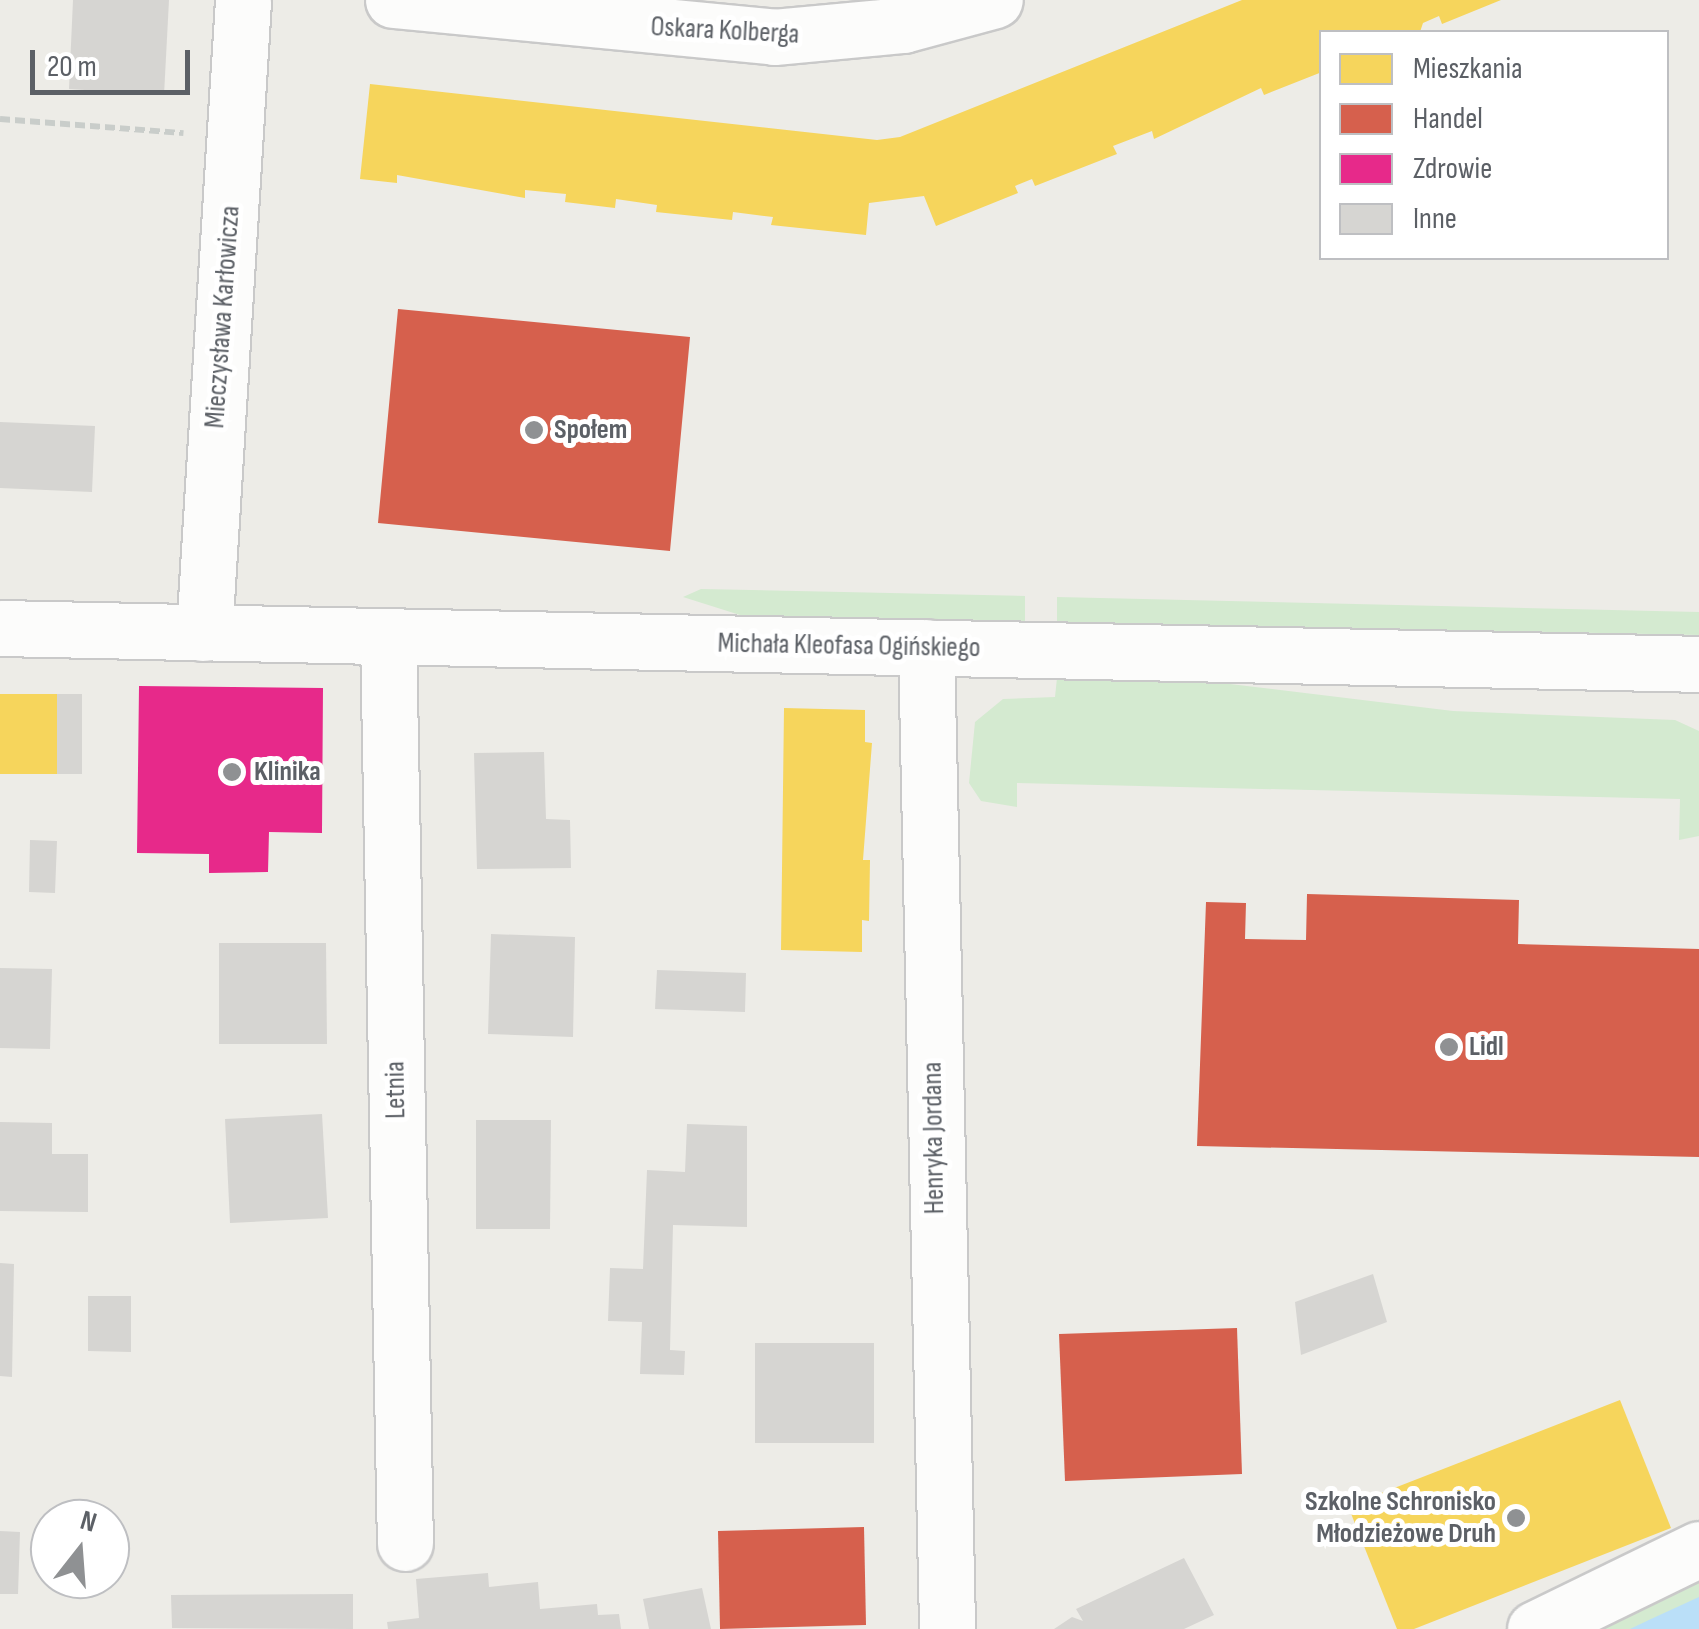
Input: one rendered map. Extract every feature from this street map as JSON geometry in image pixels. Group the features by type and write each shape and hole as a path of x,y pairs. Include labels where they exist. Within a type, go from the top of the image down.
{"street":[{"name":"Mieczysława Karłowicza","path":"204,634 243,0"},
{"name":"Oskara Kolberga","path":"393,0 774,37 902,25 995,0"},
{"name":"Michała Kleofasa Ogińskiego","path":"0,628 1699,664"},
{"name":"Letnia","path":"388,636 405,1544"},
{"name":"Henryka Jordana","path":"926,648 947,1629"},
{"path":"1535,1629 1699,1549"}],"path":[{"path":"0,119 234,136"}],"green space":[{"path":"701,589 1025,596 1025,621 740,615 683,597"},
{"path":"1057,597 1699,612 1699,635 1057,622"},
{"path":"1057,678 1230,684 1453,711 1675,720 1699,731 1699,836 1679,840 1680,799 1017,783 1017,807 981,801 969,783 975,722 1003,699 1055,697"},
{"path":"1699,1575 1699,1629 1587,1629"}],"water":[{"path":"1699,1597 1699,1629 1630,1629 1651,1619"}],"building: Mieszkania":[{"path":"1242,0 1501,0 1442,24 1439,16 1423,23 1421,30 1319,30 1319,73 1264,95 1261,88 1154,139 1152,131 1113,146 1117,154 1035,186 1032,179 1015,186 1018,193 936,226 924,196 869,203 866,235 771,225 773,217 733,212 732,220 656,212 657,205 616,199 615,208 565,202 566,194 525,190 525,198 397,175 397,183 360,179 370,84 877,140 900,137"},
{"path":"0,694 57,694 57,774 0,774"},
{"path":"784,708 865,710 865,742 872,743 863,860 870,860 869,921 862,920 862,952 781,950"},
{"path":"1620,1400 1671,1528 1414,1629 1397,1629 1348,1506"}],"building: Handel":[{"name":"Społem","path":"398,309 690,337 670,551 378,523"},
{"name":"Lidl","path":"1307,894 1519,900 1518,944 1699,949 1699,1157 1197,1146 1206,902 1246,903 1245,939 1306,940"},
{"path":"1237,1328 1242,1474 1065,1481 1059,1334"},
{"path":"864,1527 866,1625 720,1629 718,1531"}],"building: Zdrowie":[{"path":"139,686 323,688 322,833 269,832 268,872 209,873 209,854 137,853"}],"building: Inne":[{"path":"73,0 169,0 164,95 69,89"},
{"path":"0,422 95,426 92,492 0,488"},
{"path":"57,694 82,694 82,774 57,774"},
{"path":"544,752 546,819 570,820 571,868 477,869 474,753"},
{"path":"30,840 57,841 55,893 29,892"},
{"path":"491,934 575,937 573,1037 488,1034"},
{"path":"219,943 326,943 327,1044 219,1044"},
{"path":"0,968 52,969 50,1049 0,1048"},
{"path":"657,970 746,973 745,1012 655,1009"},
{"path":"322,1114 328,1218 230,1223 225,1119"},
{"path":"476,1120 551,1120 550,1229 476,1229"},
{"path":"0,1122 52,1123 52,1154 88,1154 88,1212 0,1211"},
{"path":"687,1124 747,1126 747,1227 673,1225 670,1350 685,1351 684,1375 640,1374 642,1322 608,1321 610,1268 643,1269 647,1170 685,1172"},
{"path":"0,1263 14,1264 12,1377 0,1376"},
{"path":"1373,1274 1387,1322 1301,1355 1295,1302"},
{"path":"88,1296 131,1296 131,1352 88,1351"},
{"path":"755,1343 874,1343 874,1443 755,1443"},
{"path":"0,1531 20,1532 18,1594 0,1594"},
{"path":"1184,1558 1214,1615 1184,1629 1054,1629 1072,1617 1083,1621 1076,1609"},
{"path":"488,1573 489,1587 538,1582 540,1609 597,1604 598,1615 619,1614 621,1629 388,1629 387,1622 419,1618 416,1579"},
{"path":"702,1588 711,1629 649,1629 643,1599"},
{"path":"353,1594 353,1629 172,1628 171,1595"}],"place":[{"name":"Społem","path":"534,430"},
{"name":"Klinika","path":"232,772"},
{"name":"Lidl","path":"1449,1047"},
{"name":"Szkolne Schronisko Młodzieżowe Druh","path":"1516,1518"}]}
